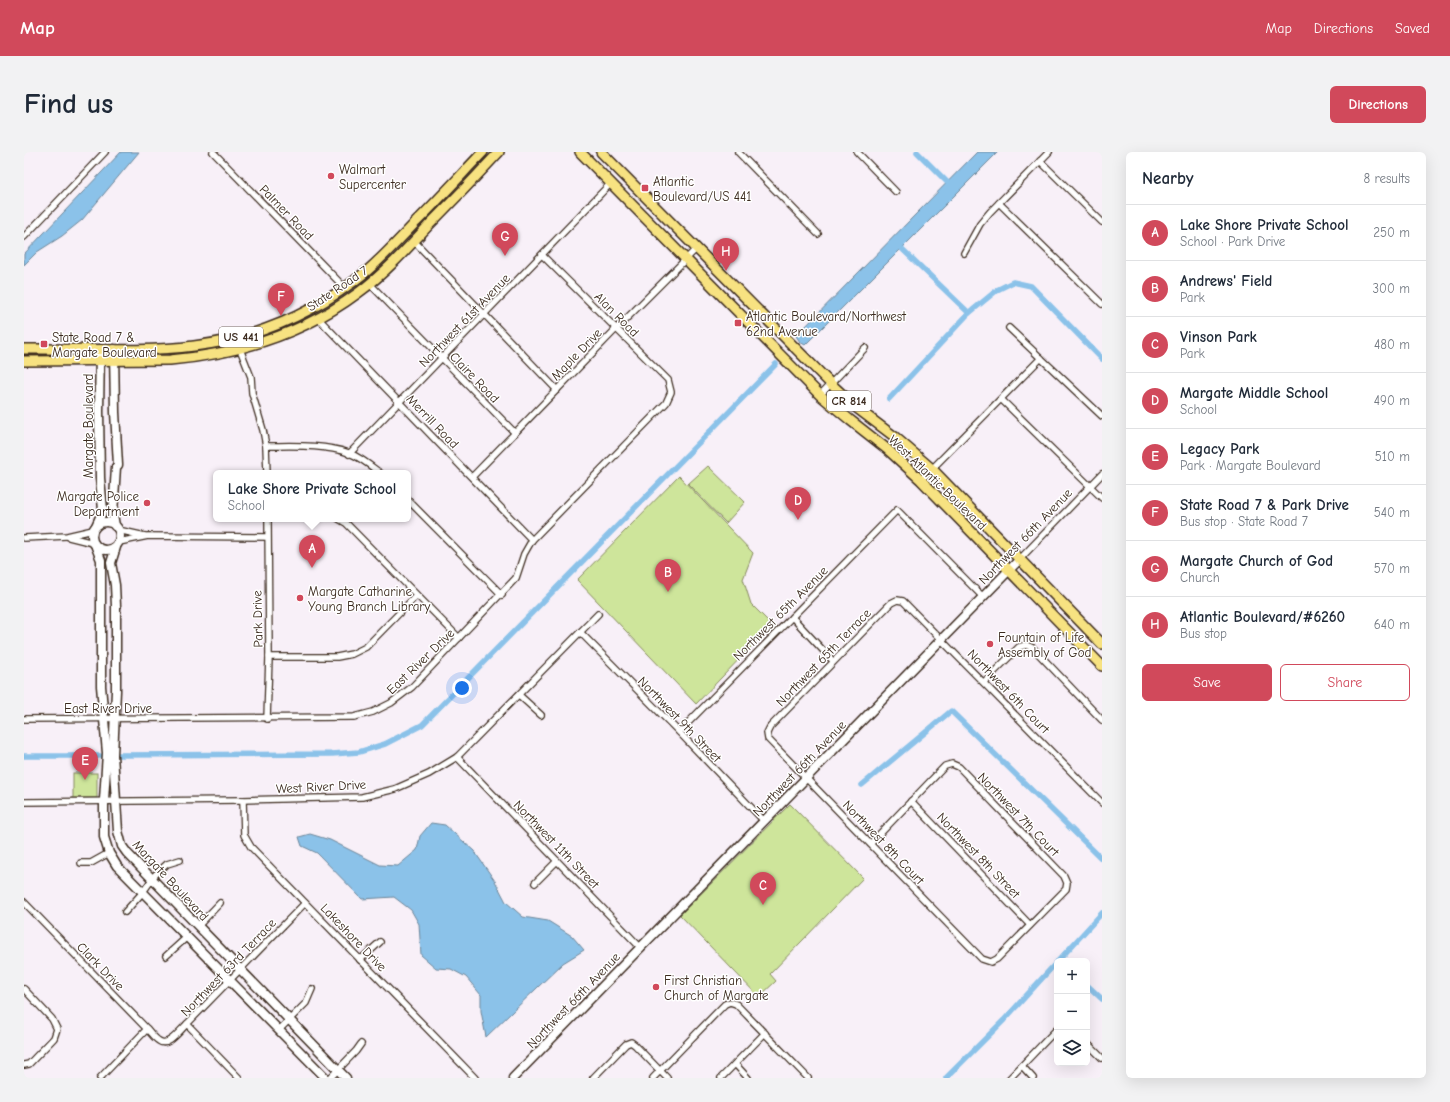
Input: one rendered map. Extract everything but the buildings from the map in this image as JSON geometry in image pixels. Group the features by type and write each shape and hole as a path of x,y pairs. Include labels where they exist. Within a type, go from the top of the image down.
{"main road":[{"name":"State Road 7","path":"24,349 114,349 193,346 225,341 264,330 311,309 345,288 379,260 483,152"},
{"name":"State Road 7","path":"24,361 114,361 189,358 240,349 281,336 335,309 370,284 399,257 499,152"},
{"name":"West Atlantic Boulevard","path":"580,152 820,395 887,449 921,480 1102,666"},
{"name":"West Atlantic Boulevard","path":"601,152 831,384 858,409 896,437 932,469 1102,644"},
{"path":"414,241 415,230 420,218"},
{"path":"399,257 408,231"},
{"path":"335,309 344,297 345,288"},
{"path":"240,349 246,341 262,336 264,330"}],"street":[{"path":"24,237 105,152"},
{"name":"Palmer Road","path":"213,152 345,288"},
{"path":"738,152 818,234"},
{"path":"857,152 896,192"},
{"path":"964,253 980,224 1049,152"},
{"path":"1040,161 1102,222"},
{"name":"Northwest 61st Avenue","path":"349,454 611,183"},
{"path":"999,203 1102,304"},
{"path":"414,241 557,390"},
{"name":"Maple Drive","path":"472,477 697,248"},
{"name":"Alan Road","path":"542,255 668,380 671,392"},
{"name":"Claire Road","path":"370,284 515,433"},
{"name":"Merrill Road","path":"318,318 532,540"},
{"path":"1010,328 1102,416"},
{"path":"820,395 865,348"},
{"name":"Margate Boulevard","path":"95,528 102,514 103,507 100,482 100,349"},
{"name":"Margate Boulevard","path":"114,349 114,412 118,465 116,467 113,514 117,528"},
{"path":"240,349 251,377 252,393 263,430 266,446 267,470"},
{"path":"921,480 1041,358"},
{"name":"East River Drive","path":"24,719 354,717 373,712 391,704 412,687 502,595 516,578 524,554 532,540 666,403 671,392"},
{"path":"1001,399 1102,498"},
{"path":"99,406 103,401 107,400 111,403 114,412"},
{"path":"266,446 305,446 330,449 349,454 376,470"},
{"name":"Northwest 66th Avenue","path":"513,1078 1102,474"},
{"path":"411,503 502,595"},
{"name":"Northwest 65th Avenue","path":"679,732 897,510 982,596"},
{"path":"24,538 67,536 95,528 106,522 117,528 148,536 267,537"},
{"name":"Park Drive","path":"267,718 269,657 268,522"},
{"path":"344,522 459,638"},
{"path":"95,528 92,539 101,560 101,686 107,753 104,800 104,837 109,854 117,866 326,1078"},
{"path":"67,536 95,545 104,550 112,549 120,538 117,528"},
{"path":"117,544 148,536"},
{"name":"Margate Boulevard","path":"117,544 112,563 116,594 117,673 113,755 118,831 122,846 152,879 346,1078"},
{"path":"269,657 338,656 352,654 366,647 416,596"},
{"name":"Northwest 6th Court","path":"897,600 903,601 1102,803"},
{"name":"Northwest 65th Terrace","path":"767,732 770,727 833,661 891,603 897,600"},
{"name":"West River Drive","path":"24,802 104,800 243,800 362,797 395,789 429,774 457,757 598,614"},
{"path":"792,617 833,661"},
{"name":"Northwest 9th Street","path":"580,632 764,821"},
{"path":"984,682 1019,647 1026,645 1033,648 1102,720"},
{"path":"519,695 541,715"},
{"name":"Northwest 8th Court","path":"767,732 768,739 982,959 991,962 997,959 1030,925"},
{"name":"Northwest 11th Street","path":"457,757 640,947"},
{"name":"Northwest 7th Court","path":"911,801 945,766 952,764 959,767 1020,830 1064,876 1067,883 1066,889 1030,925"},
{"name":"Lakeshore Drive","path":"243,800 244,835 251,847 475,1078"},
{"path":"870,844 911,801"},
{"name":"Northwest 8th Street","path":"911,801 1030,925"},
{"path":"81,863 91,863 109,854"},
{"path":"125,912 143,892 152,879 167,864 180,860"},
{"path":"535,883 557,861"},
{"name":"Clark Drive","path":"24,902 147,1029 159,1041 164,1043"},
{"path":"198,926 220,903"},
{"name":"Northwest 63rd Terrace","path":"164,1043 169,1042 305,903"},
{"path":"166,956 187,937"},
{"path":"360,960 380,942"},
{"path":"24,989 52,1019 57,1029 54,1038 29,1064 24,1065"},
{"path":"279,1030 306,1003 312,989"},
{"path":"653,1078 725,1004 730,1002 736,1004 808,1078"},
{"path":"187,1024 239,1078"},
{"path":"100,1078 147,1029"},
{"path":"1010,1078 1056,1030"},
{"path":"721,1078 765,1033"},
{"path":"593,1078 626,1044 631,1042 636,1045 667,1078"},
{"path":"330,1078 356,1052 361,1044"},
{"path":"1090,1046 1102,1058"},
{"path":"735,1064 748,1078"},
{"path":"1022,1066 1033,1078"}],"green space":[{"path":"708,466 745,502 726,523 688,484"},
{"path":"679,476 753,553 743,579 751,604 772,625 696,704 577,580"},
{"path":"73,773 97,773 97,798 73,798"},
{"path":"790,804 863,878 770,974 776,981 759,997 680,915"}],"water":[{"path":"121,152 139,152 82,220 62,236 37,252 24,265 24,254"},
{"path":"977,152 998,152 805,345 800,342 796,336"},
{"path":"431,823 445,825 474,851 495,881 506,902 523,917 548,921 572,936 584,950 563,963 486,1037 481,1011 481,995 466,977 451,969 436,968 421,955 419,924 411,910 394,897 362,899 317,853 302,846 299,837 310,834 330,840 380,865 398,866 417,850 420,836"}],"waterway":[{"path":"917,152 947,182"},
{"path":"897,244 969,313"},
{"path":"889,399 969,313 997,290 1013,282 1031,286 1102,359"},
{"path":"117,755 332,754 359,752 385,744 422,725 776,364"},
{"path":"862,785 951,711 1102,859"},
{"path":"24,756 100,756"},
{"path":"1061,958 1102,913"},
{"path":"946,1078 1004,1020 1054,965"},
{"path":"1090,988 1102,999"}],"place":[{"name":"Walmart Supercenter","path":"331,176"},
{"name":"Atlantic Boulevard/US 441","path":"645,188"},
{"name":"Margate Church of God","path":"505,256"},
{"name":"Atlantic Boulevard/#6260","path":"726,271"},
{"name":"State Road 7 & Park Drive","path":"281,316"},
{"name":"Atlantic Boulevard/Northwest 62nd Avenue","path":"738,323"},
{"name":"State Road 7 & Margate Boulevard","path":"44,344"},
{"name":"Margate Police Department","path":"147,503"},
{"name":"Margate Middle School","path":"798,520"},
{"name":"Lake Shore Private School","path":"312,568"},
{"name":"Andrews' Field","path":"668,592"},
{"name":"Margate Catharine Young Branch Library","path":"300,598"},
{"name":"Fountain of Life Assembly of God","path":"990,644"},
{"name":"Legacy Park","path":"85,780"},
{"name":"Vinson Park","path":"763,905"},
{"name":"First Christian Church of Margate","path":"656,987"}]}
